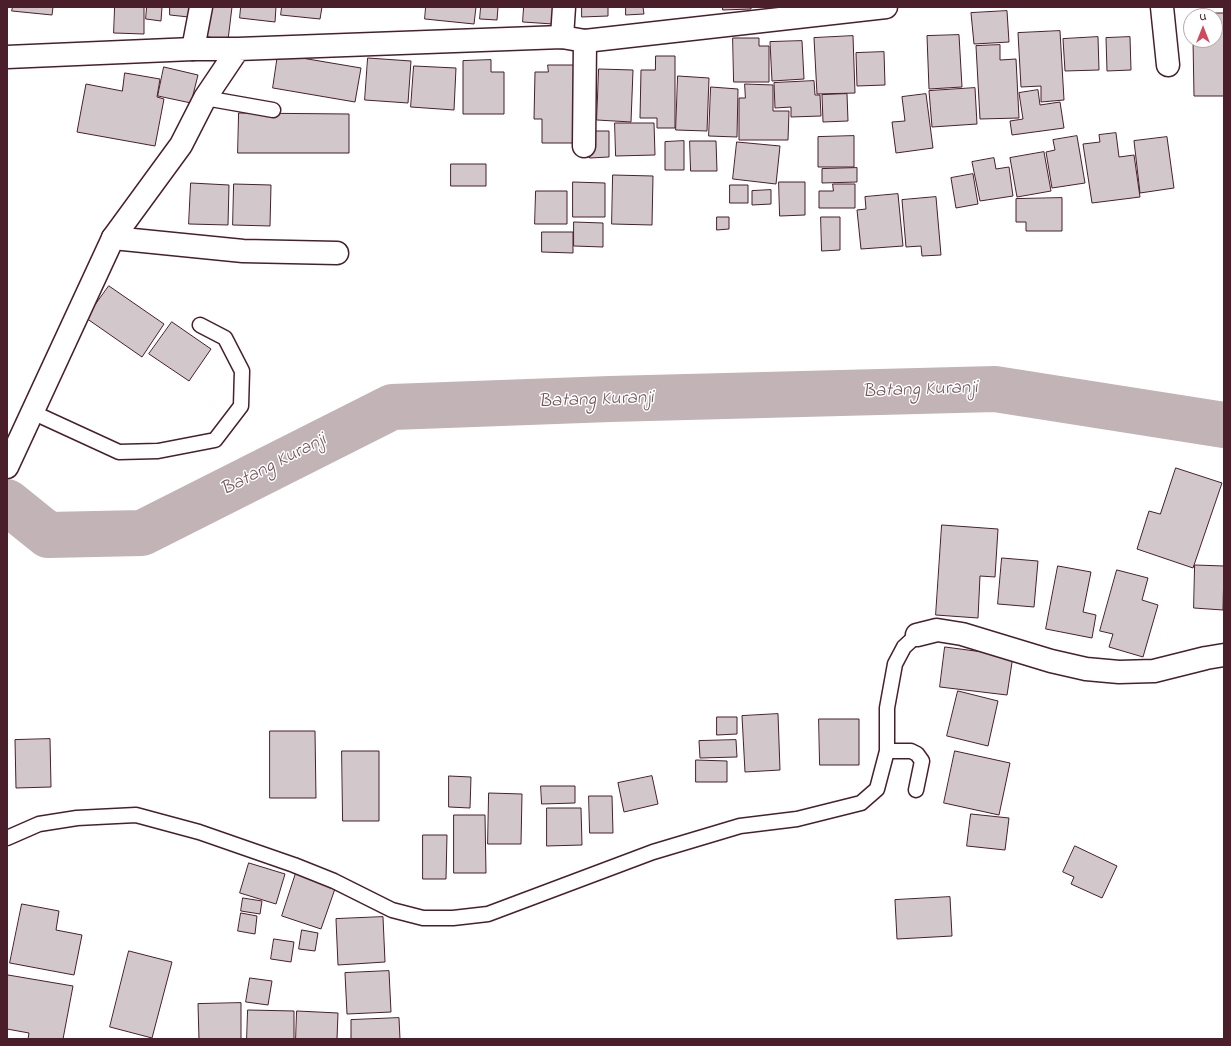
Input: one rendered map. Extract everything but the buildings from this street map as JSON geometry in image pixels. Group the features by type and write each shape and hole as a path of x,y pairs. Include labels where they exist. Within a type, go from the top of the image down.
{"street":[{"path":"193,49 201,7"},
{"path":"562,37 564,7"},
{"path":"7,57 193,49 238,49 562,37 585,41 811,11 886,7"},
{"path":"1162,7 1168,65"},
{"path":"584,146 585,41"},
{"path":"10,462 113,238 181,145 205,98 238,49"},
{"path":"113,238 243,251 337,253"},
{"path":"917,635 937,630 962,634 1051,661 1086,669 1119,672 1154,671 1224,655"}],"lane":[{"path":"205,98 273,110"},
{"path":"32,412 119,452 158,451 215,440 241,406 242,371 225,338 200,325"},
{"path":"7,838 39,824 76,818 136,815 199,832 294,865 334,881 392,910 423,918 453,918 488,914 653,852 740,826 797,819 861,803 877,789 886,752 887,708 895,664 904,647 917,635"},
{"path":"886,752 911,752 917,754 922,761 916,790"}],"waterway":[{"name":"Batang Kuranji","path":"7,502 48,535 142,533 392,407 610,399 995,389 1224,425"}]}
